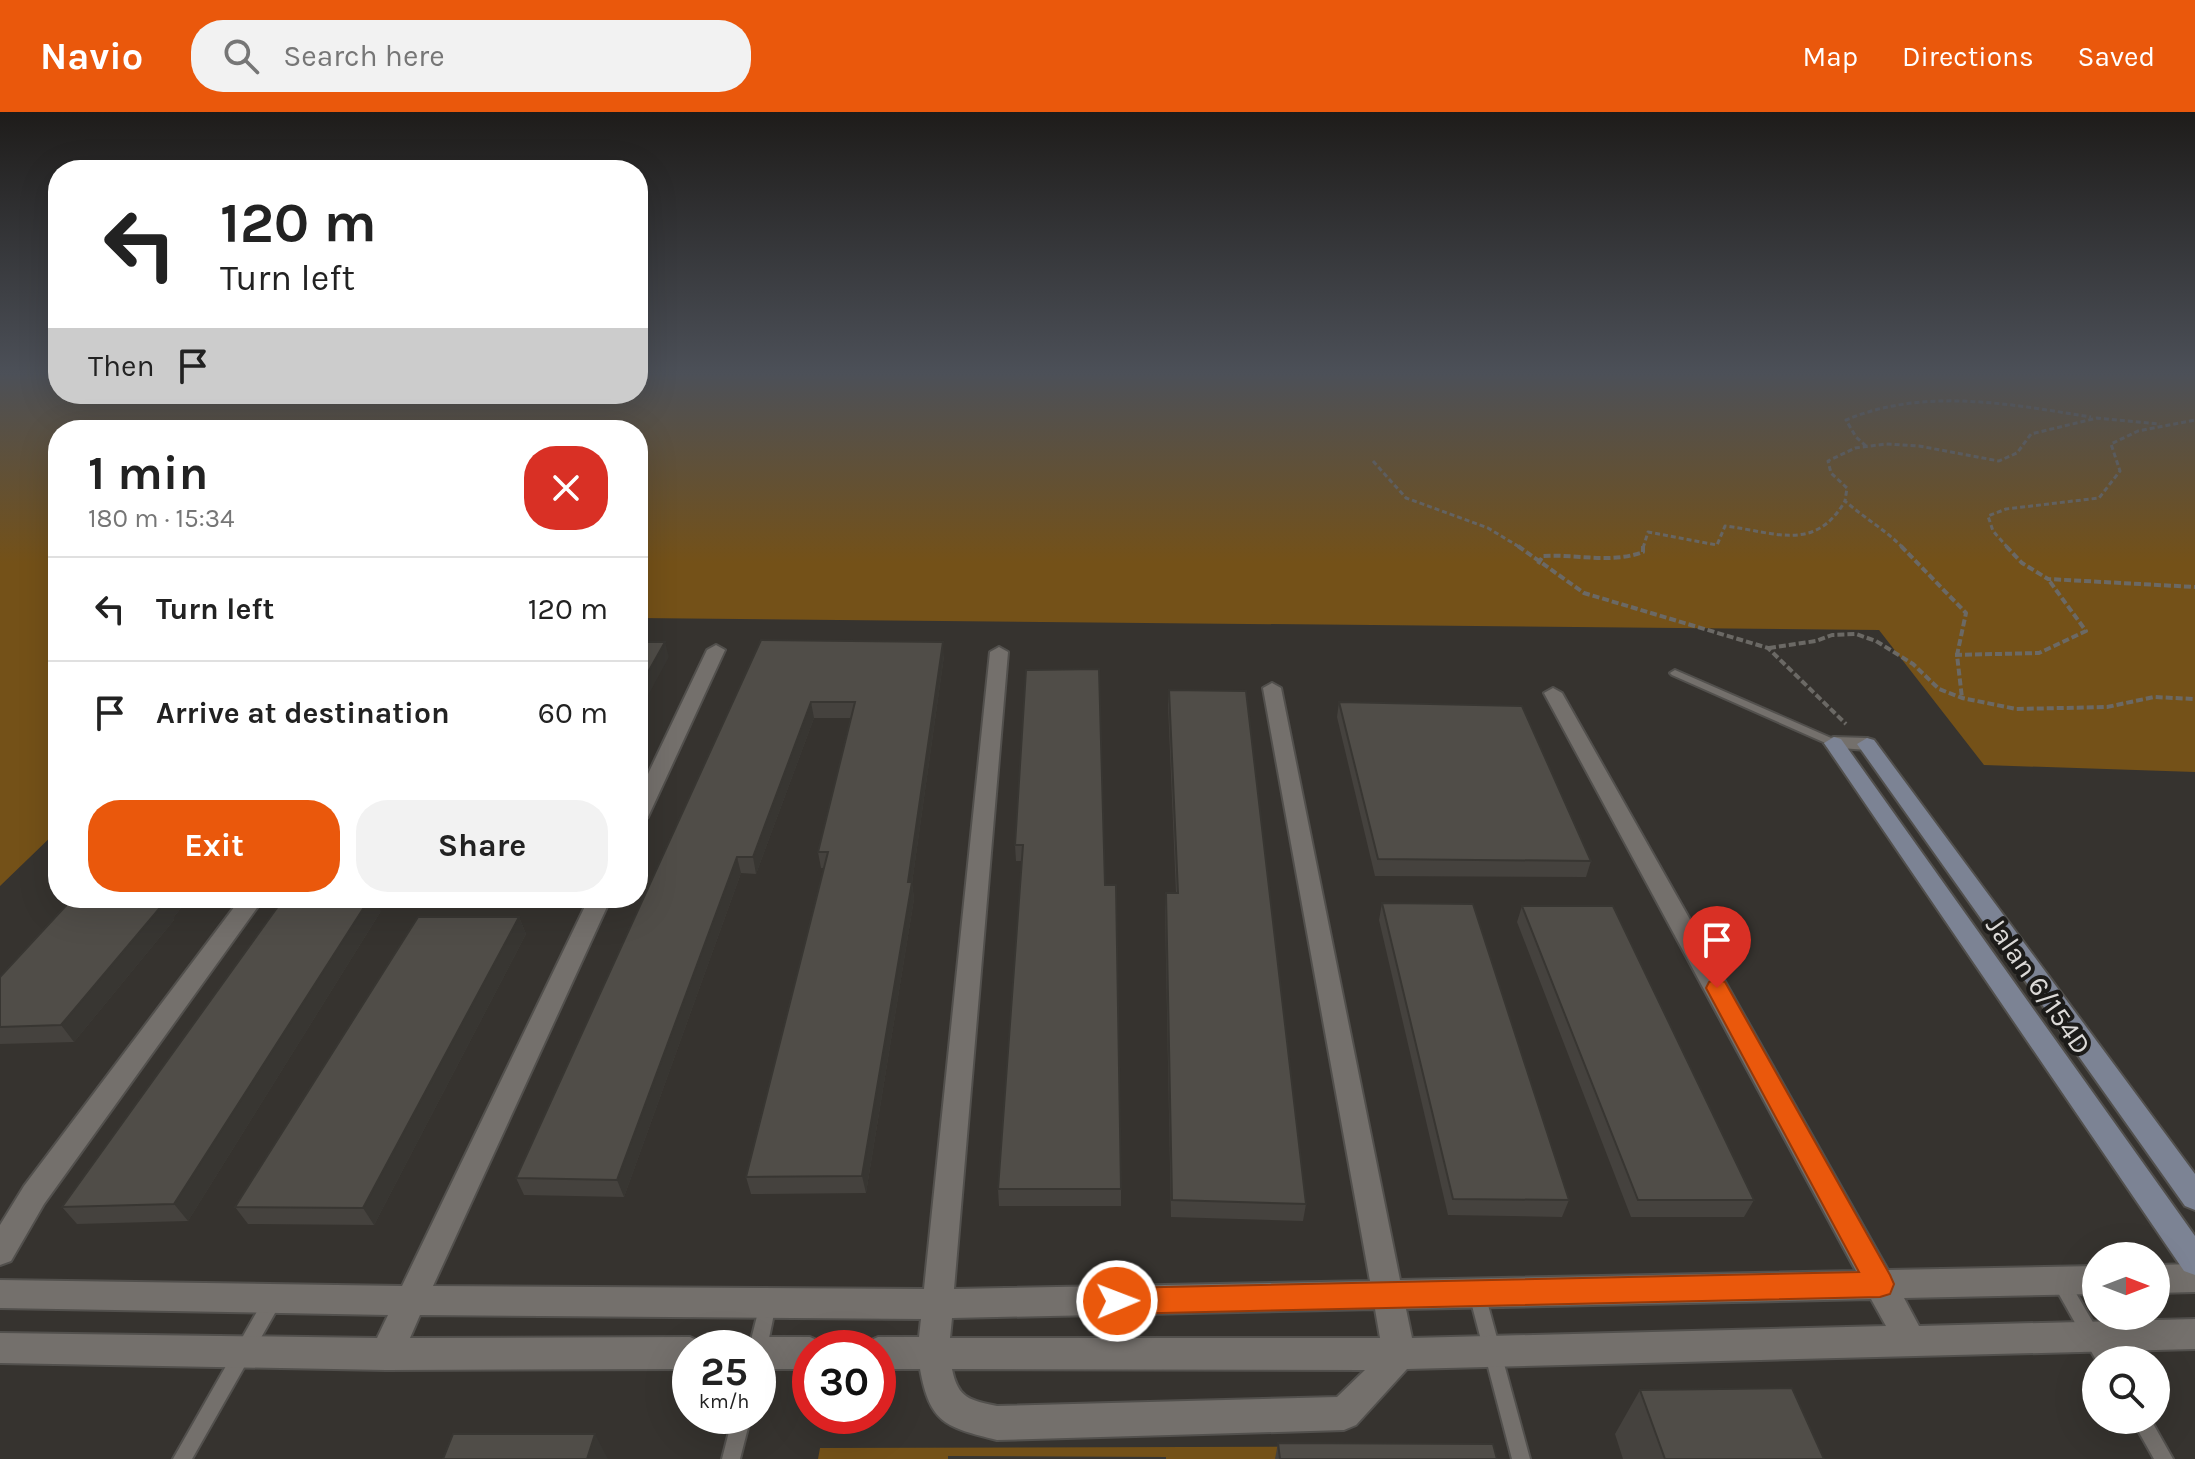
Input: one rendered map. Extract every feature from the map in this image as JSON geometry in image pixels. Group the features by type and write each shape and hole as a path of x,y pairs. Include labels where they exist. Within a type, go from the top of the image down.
{"street":[{"path":"648,796 716,650"},
{"path":"999,652 933,1352 941,1396 961,1414 997,1423 1344,1413 1385,1373 1399,1354 1272,688"},
{"path":"1553,693 1910,1340"},
{"path":"1834,743 1867,744"},
{"name":"Jalan 6/154D","path":"1834,743 2195,1261"},
{"name":"Jalan 6/154D","path":"1867,744 2195,1197"},
{"path":"0,1251 34,1195 246,908"},
{"path":"386,1354 595,908"},
{"path":"2170,1279 2195,1278"},
{"path":"0,1294 273,1300 938,1304 2082,1280"},
{"path":"2113,1346 2195,1334"},
{"path":"896,1353 1399,1354 1910,1340 2082,1347"},
{"path":"0,1348 386,1354 672,1353"}],"lane":[{"path":"1675,673 1834,743"},
{"path":"2059,1281 2098,1346"},
{"path":"1476,1293 1521,1459"},
{"path":"182,1459 273,1300"},
{"path":"762,1330 768,1304"},
{"path":"731,1459 737,1434"},
{"path":"2149,1434 2164,1459"}],"path":[{"path":"1857,438 1867,446"},
{"path":"1538,564 1543,556 1561,554 1588,559 1626,560 1643,552 1643,541 1648,532 1672,533 1691,543 1717,545 1725,526 1752,528 1777,535 1801,535 1826,529 1836,520 1845,501 1847,488 1831,473 1828,461 1842,451 1896,445 2004,460 2021,449 2028,438"},
{"path":"1955,655 2039,653 2086,631 2048,579 2022,563 1993,531 1988,516 2006,509 2099,498 2120,471 2111,444 2117,438"},
{"path":"1373,461 1386,470 1400,493 1409,501 1489,529 1522,549 1563,582 1584,593 1768,648 1867,744"},
{"path":"1845,501 1869,522 1890,534 1966,613 1957,633 1955,655 1962,698"},
{"path":"2048,579 2195,587"},
{"path":"1768,648 1832,635 1856,634 1876,641 1913,664 1939,689 1962,698 2016,709 2107,707 2154,697 2195,699"}],"shaded area":[{"path":"0,438 48,438 48,840 0,886"},
{"path":"648,438 2195,438 2195,772 1984,765 1879,630 648,618"},
{"path":"1488,1446 1492,1459 818,1459 820,1448"}],"building":[{"path":"761,640 943,642 908,882 912,882 862,1176 746,1177 828,852 818,852 855,702 811,702 753,857 737,857 617,1180 516,1178 639,908 648,908 648,888"},
{"path":"648,642 665,642 648,672"},
{"path":"1099,669 1105,885 1116,885 1121,1189 998,1189 1023,845 1015,845 1026,670"},
{"path":"1169,690 1246,691 1306,1204 1172,1200 1166,893 1178,893"},
{"path":"1339,702 1522,706 1591,861 1378,859"},
{"path":"1382,903 1473,904 1569,1200 1453,1199"},
{"path":"1522,906 1613,906 1754,1200 1638,1200"},
{"path":"64,908 160,908 61,1025 0,1027 0,977"},
{"path":"277,908 364,908 174,1204 62,1207"},
{"path":"418,917 519,917 363,1208 235,1207"},
{"path":"1792,1388 1824,1459 1665,1459 1640,1390"},
{"path":"453,1434 595,1434 587,1459 443,1459"},
{"path":"1278,1443 1493,1444 1497,1459 1280,1459"},
{"path":"1165,1458 1165,1459 949,1459"}],"route":[{"path":"1117,1301 1880,1284 1717,988"}]}
